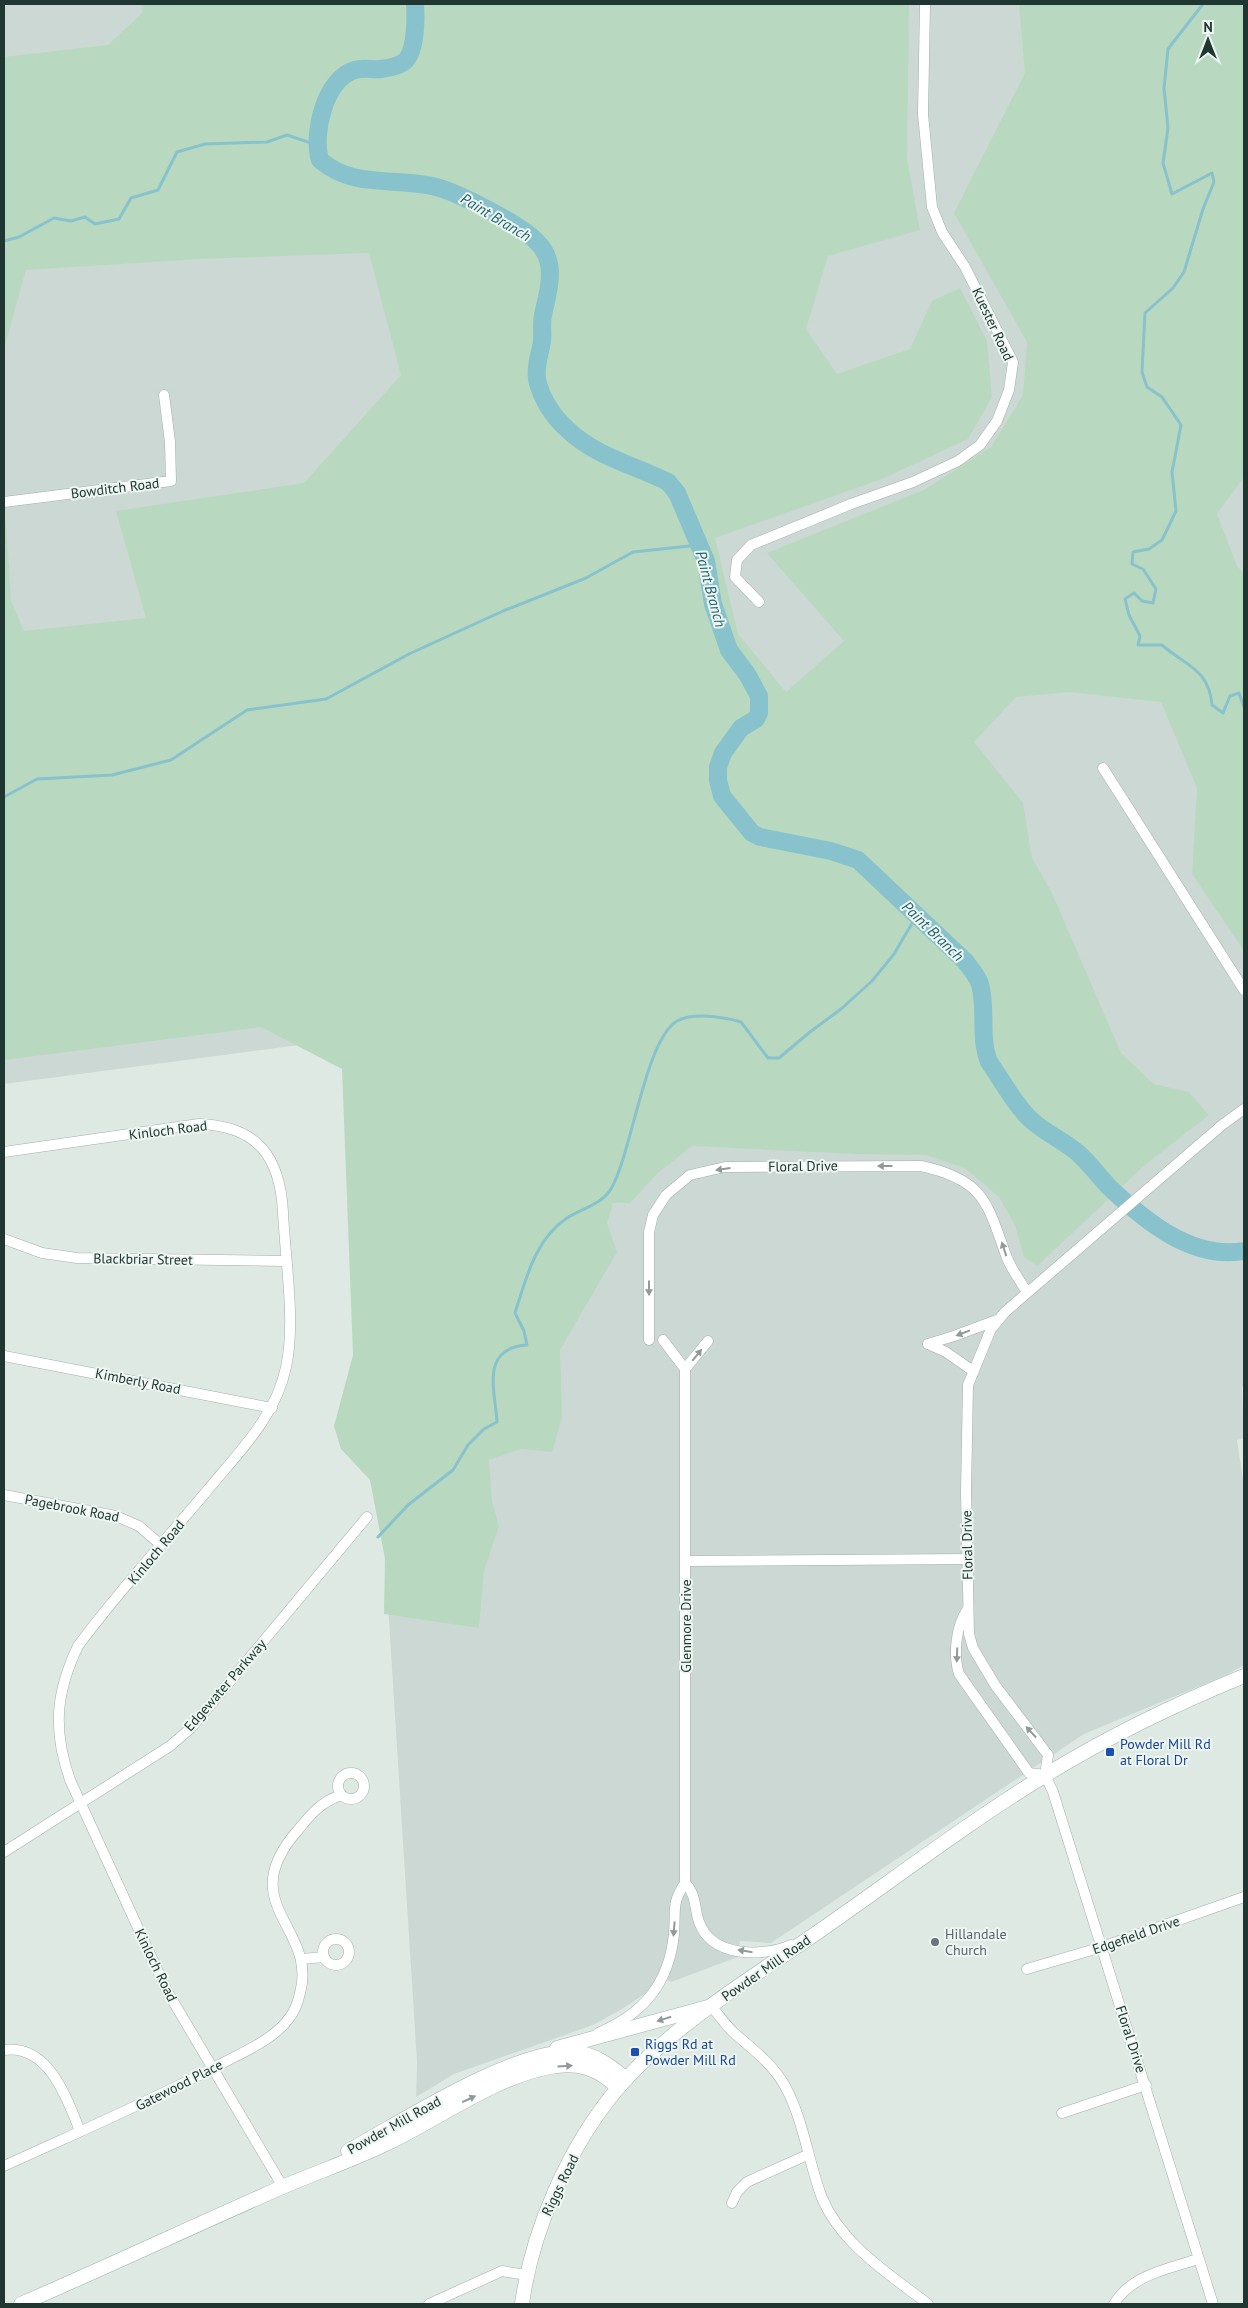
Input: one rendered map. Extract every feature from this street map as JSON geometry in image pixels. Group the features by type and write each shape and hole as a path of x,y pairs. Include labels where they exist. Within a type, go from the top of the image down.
{"main road":[{"name":"Powder Mill Road","path":"622,2083 637,2068 711,2006 1045,1775 1168,1707 1244,1676"},
{"path":"515,2065 573,2043 711,2006"},
{"name":"Powder Mill Road","path":"283,2187 469,2084 515,2065 546,2055 573,2052 593,2057 610,2065 622,2083"},
{"name":"Powder Mill Road","path":"21,2304 391,2141 462,2102 506,2082 548,2068 569,2065 590,2067 622,2083"},
{"name":"Riggs Road","path":"522,2304 526,2275 540,2228 560,2183 584,2137 622,2083"}],"street":[{"name":"Kuester Road","path":"760,602 734,577 737,560 751,545 850,504 914,482 958,461 980,445 997,421 1009,390 1013,362 966,267 942,232 932,207 923,114 925,4"},
{"name":"Bowditch Road","path":"4,502 170,481 170,442 164,395"},
{"path":"1103,768 1244,990"},
{"name":"Floral Drive","path":"1213,2304 1054,1792 1045,1775 1048,1755 995,1685 973,1648 969,1634 967,1559 968,1385 991,1329 998,1319 1212,1134 1244,1109"},
{"name":"Kinloch Road","path":"4,1152 199,1124 219,1125 235,1129 260,1145 270,1156 277,1172 282,1196 290,1322 289,1352 284,1379 272,1408 244,1447 78,1646 63,1682 58,1719 62,1755 80,1805 167,1991 211,2069 283,2187"},
{"name":"Floral Drive","path":"649,1340 649,1232 653,1215 666,1195 690,1175 725,1167 921,1166 951,1174 971,1185 983,1199 995,1221 1008,1260 1027,1292"},
{"name":"Blackbriar Street","path":"4,1239 42,1253 78,1258 285,1261"},
{"path":"973,1371 946,1352 928,1344 998,1319"},
{"path":"663,1340 685,1369 708,1341"},
{"name":"Kimberly Road","path":"4,1356 272,1408"},
{"name":"Glenmore Drive","path":"685,1369 687,1561 686,1883"},
{"name":"Pagebrook Road","path":"4,1495 116,1516 139,1526 161,1545"},
{"name":"Edgewater Parkway","path":"4,1852 170,1746 190,1728 367,1517"},
{"path":"687,1561 967,1559"},
{"name":"Floral Drive","path":"968,1608 963,1616 958,1638 959,1674 1029,1772 1045,1775"},
{"name":"Gatewood Place","path":"4,2166 152,2100 256,2045 286,2023 296,2009 304,1976 302,1959 274,1900 273,1873 279,1855 292,1837 326,1800 341,1795"},
{"path":"573,2043 604,2030 640,2008 660,1986 673,1948 675,1898 686,1883 693,1891 700,1923 710,1940 726,1948 749,1953 766,1953 809,1939"},
{"name":"Edgefield Drive","path":"1027,1969 1102,1947 1244,1897"},
{"path":"302,1959 324,1957"},
{"path":"711,2006 732,2031 764,2058 785,2086 798,2118 807,2154 822,2197 840,2230 858,2248 928,2304"},
{"path":"4,2050 25,2053 45,2066 60,2082 80,2131"},
{"path":"1062,2113 1146,2085"},
{"path":"732,2203 737,2192 747,2182 807,2154"},
{"path":"1114,2304 1117,2298 1138,2280 1198,2259"},
{"path":"429,2304 502,2271 526,2275"}],"shaded area":[{"path":"4,4 1244,4 1244,1384 1242,1387 1244,1438 1237,1440 1244,1487 1244,1665 1226,1675 1084,1734 771,1943 740,1941 738,1957 671,1982 658,1976 646,1993 593,2025 454,2074 416,2097 417,2062 352,1038 4,1084"}],"green space":[{"path":"141,4 909,4 907,159 920,230 828,256 806,329 837,374 910,349 932,301 960,288 987,341 992,397 968,439 882,479 715,538 738,634 786,692 844,641 767,553 924,490 991,447 1023,395 1027,342 954,213 1025,73 1019,4 1244,4 1244,477 1217,514 1237,566 1244,574 1244,951 1192,874 1197,788 1161,702 1070,692 1016,697 974,742 1023,803 1032,858 1051,891 1121,1053 1154,1084 1189,1092 1209,1115 1145,1165 1037,1266 1024,1257 1015,1225 999,1197 965,1168 926,1155 855,1154 692,1146 658,1173 630,1203 613,1203 607,1223 617,1252 560,1350 562,1417 552,1452 521,1449 489,1460 492,1501 499,1526 484,1571 479,1628 384,1614 385,1559 370,1480 341,1449 334,1426 353,1355 342,1069 261,1027 4,1060 4,521 6,521 11,601 24,631 146,618 116,511 304,483 401,375 369,253 200,259 26,270 4,349 4,57 108,45 143,12"}],"waterway":[{"name":"Paint Branch","path":"415,4 414,41 406,60 388,68 355,70 345,75 329,95 323,108 318,136 320,160 333,169 360,179 417,183 456,194 518,227 538,243 544,251 548,259 550,278 542,318 542,341 537,365 537,379 548,407 557,419 579,439 603,454 668,482 677,493 706,561 713,604 729,650 747,674 759,696 759,713 756,719 741,728 723,753 718,767 718,780 722,796 752,833 760,837 831,851 858,860 965,961 975,975 980,984 982,994 984,1043 989,1062 1029,1118 1078,1153 1123,1200 1154,1225 1170,1235 1206,1250 1244,1251"},
{"path":"1203,4 1168,49 1164,88 1168,128 1163,163 1172,194 1212,173 1214,182 1203,209 1184,272 1173,288 1145,313 1142,372 1147,387 1162,397 1181,425 1172,472 1176,511 1162,540 1149,549 1133,552 1132,564 1143,569 1156,589 1153,603 1142,601 1134,593 1125,599 1129,615 1140,636 1138,645 1162,645 1195,669 1206,683 1212,705 1223,713 1230,696 1239,693 1244,707"},
{"path":"4,241 19,237 54,218 71,221 85,217 95,224 119,219 131,198 158,190 177,152 205,144 267,142 287,135 317,145"},
{"path":"4,797 37,779 112,775 171,760 247,710 326,699 409,654 503,611 586,578 633,552 699,545"},
{"path":"378,1537 408,1505 453,1470 468,1445 484,1429 497,1422 493,1384 496,1362 502,1354 512,1348 527,1345 524,1331 515,1313 533,1261 539,1248 556,1227 567,1218 602,1199 611,1189 619,1172 656,1050 666,1032 677,1021 684,1018 709,1016 734,1020 741,1022 768,1058 779,1058 841,1009 872,981 894,954 917,915"}],"place":[{"name":"Powder Mill Rd at Floral Dr","path":"1110,1752"},
{"name":"Hillandale Church","path":"935,1942"},
{"name":"Riggs Rd at Powder Mill Rd","path":"635,2052"}]}
